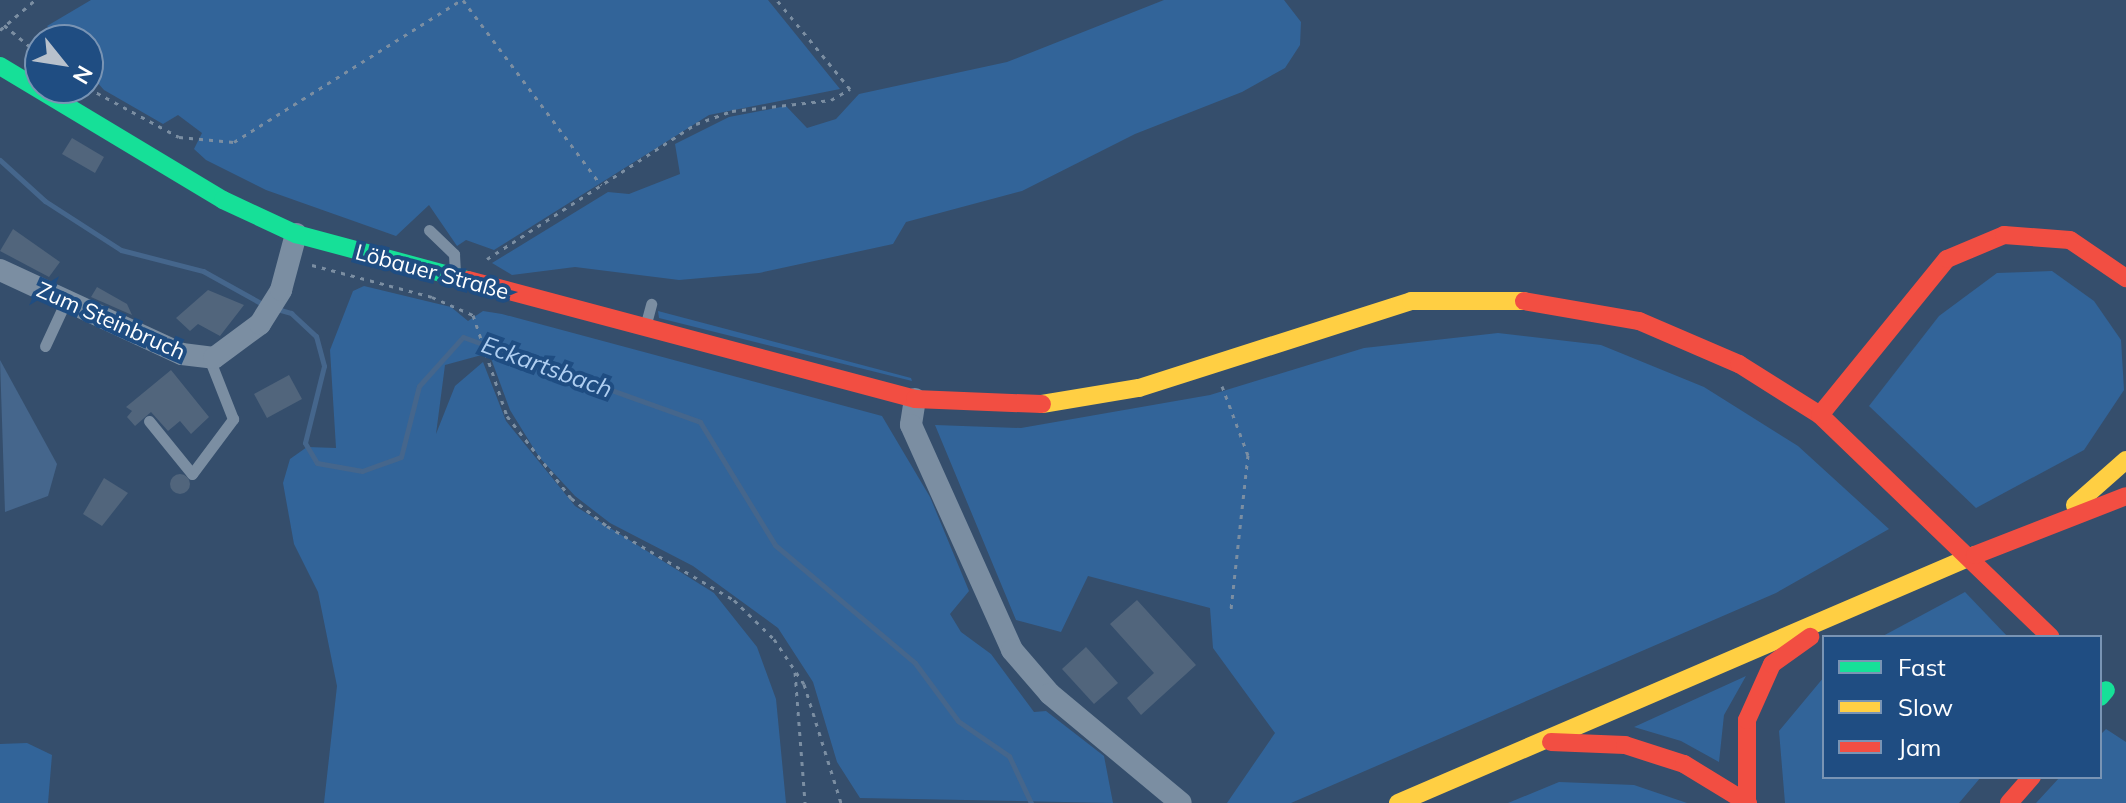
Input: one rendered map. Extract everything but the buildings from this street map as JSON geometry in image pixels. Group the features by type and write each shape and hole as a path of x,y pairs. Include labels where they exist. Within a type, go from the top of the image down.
{"main road":[{"name":"Löbauer Straße","path":"0,66 293,244 452,279 906,397 1050,404 1139,388 1411,301 1513,299 1639,321 1739,364 1820,415 1926,513 2049,635"},
{"path":"1820,415 1947,259 2004,235 2070,240 2126,278"},
{"path":"2059,518 2126,460"},
{"path":"1398,803 1863,599 2059,518 2126,496"},
{"path":"1748,802 1747,720 1772,664 1863,599"},
{"path":"2102,691 2126,705"},
{"path":"1541,742 1625,745 1684,764 1748,802"},
{"path":"2009,803 2030,779"}],"street":[{"name":"Zum Steinbruch","path":"0,270 65,303 182,354 209,358 224,354 260,324 281,290 293,244"},
{"path":"906,397 911,425 1012,650 1050,694 1181,803"}],"lane":[{"path":"429,230 454,254 452,279"},
{"path":"45,346 65,303"},
{"path":"644,329 651,304"},
{"path":"149,421 192,474 233,419 209,358"}],"path":[{"path":"0,30 35,0"},
{"path":"104,97 179,137 234,142 461,0 601,186"},
{"path":"484,261 696,124 732,111 831,100 850,89 777,0"},
{"path":"4,25 24,42"},
{"path":"293,244 333,275 432,297 473,315 507,416 571,498 607,526 734,600 794,670 841,803"},
{"path":"1213,364 1248,455 1231,610"},
{"path":"794,670 805,803"}],"shaded area":[{"path":"91,0 768,0 840,89 709,115 494,250 466,240 457,246 429,205 396,236 266,190 206,160 194,149 202,133 178,115 163,124 104,90 104,24 50,24"},
{"path":"1164,0 1284,0 1301,22 1300,45 1285,68 1242,92 1135,134 1022,191 906,222 893,244 759,273 679,280 575,267 512,275 492,263 608,192 629,194 680,174 675,144 729,117 786,106 807,128 836,119 859,94 1007,62"},
{"path":"2052,271 2094,301 2121,340 2124,390 2084,450 1976,508 1869,406 1939,316 1997,273"},
{"path":"364,286 451,307 468,321 483,311 502,314 882,416 930,497 969,591 950,614 961,632 991,654 1034,712 1046,711 1104,756 1113,803 860,798 837,762 813,682 778,628 693,566 610,523 575,496 539,457 510,410 489,353 445,365 436,434 455,386 483,362 506,421 575,506 714,593 757,647 776,699 786,803 324,803 337,686 318,592 294,544 283,483 290,459 307,447 336,448 330,350 353,291"},
{"path":"658,311 911,378 912,381 659,318"},
{"path":"1498,333 1601,345 1704,387 1798,446 1889,529 1776,593 1291,803 1227,803 1275,733 1213,648 1210,608 1088,576 1061,632 1016,620 935,425 1021,428 1210,395 1364,348"},
{"path":"0,360 57,464 48,496 5,512"},
{"path":"1965,592 2006,635 1885,635"},
{"path":"1746,676 1724,715 1719,762 1681,741 1634,727"},
{"path":"1822,679 1822,779 1979,779 1959,803 1785,803 1779,731"},
{"path":"2106,729 2126,742 2126,803 2036,803 2058,779 2102,779 2102,733"},
{"path":"27,743 52,755 48,803 0,803 0,744"},
{"path":"1559,782 1634,785 1687,803 1508,803"}],"waterway":[{"name":"Eckartsbach","path":"0,160 45,201 121,250 203,271 264,305"},
{"name":"Eckartsbach","path":"277,309 291,313 316,336 324,366 305,443 317,463 362,471 401,457 419,386 463,337 700,422 775,545 915,663 958,721 1009,756 1031,803"}],"traffic: fast":[{"path":"0,66 223,200 296,234 468,280"},
{"path":"2102,695 2106,690"}],"traffic: slow":[{"path":"1042,404 1139,388 1411,301 1524,301"},
{"path":"2075,505 2126,460"},
{"path":"1398,803 1975,555"}],"traffic: jam":[{"path":"1820,415 1947,259 2004,235 2070,240 2126,278"},
{"path":"468,280 915,399 1042,404"},
{"path":"1524,301 1639,321 1739,364 1820,415 2049,635"},
{"path":"1975,555 2126,496"},
{"path":"1747,801 1747,720 1772,664 1810,637"},
{"path":"1551,742 1625,745 1684,764 1748,803"},
{"path":"2009,803 2030,779"}]}
